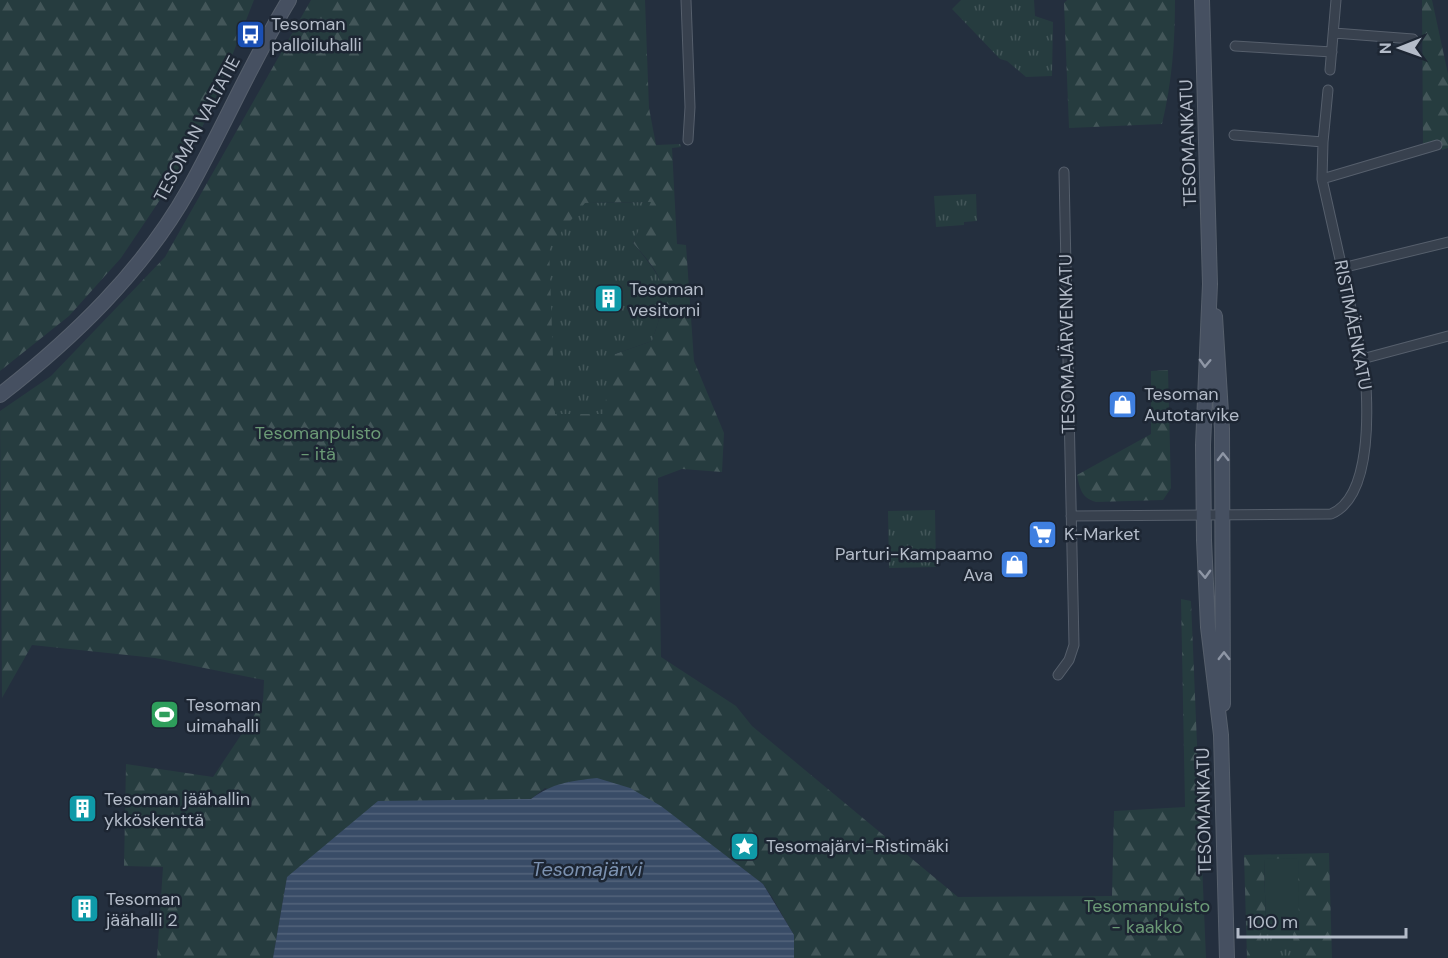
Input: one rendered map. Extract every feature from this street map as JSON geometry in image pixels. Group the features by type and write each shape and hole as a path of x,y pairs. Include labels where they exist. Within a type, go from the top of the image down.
{"main road":[{"name":"TESOMAN VALTATIE","path":"0,395 89,320 160,233 188,190 265,41 290,0"},
{"name":"TESOMANKATU","path":"1202,0 1210,284 1221,418 1224,516 1224,700 1221,735"},
{"name":"TESOMANKATU","path":"1210,284 1207,321 1203,516 1208,627 1221,735 1227,958"}],"street":[{"path":"686,0 690,107 688,140"},
{"path":"1330,70 1336,0"},
{"path":"1334,33 1413,39"},
{"path":"1235,46 1332,52"},
{"name":"RISTIMÄENKATU","path":"1224,516 1331,514 1348,503 1364,452 1368,400 1362,359 1322,179 1328,90"},
{"path":"1234,135 1323,142"},
{"path":"1322,179 1437,146"},
{"name":"TESOMAJÄRVENKATU","path":"1058,675 1069,660 1074,645 1064,172"},
{"path":"1342,268 1448,242"},
{"path":"1362,359 1448,336"},
{"path":"1071,516 1224,516"}],"green space":[{"path":"0,0 254,0 210,112 176,176 121,258 69,316 0,371"},
{"name":"Tesomanpuisto - itä","path":"311,0 645,0 649,108 656,145 680,144 681,147 672,148 677,244 686,245 694,361 724,433 722,472 682,469 658,478 661,657 736,706 752,726 958,897 1112,896 1114,811 1185,807 1181,599 1191,601 1206,958 794,958 794,935 772,897 763,884 722,853 545,788 531,799 482,802 287,877 273,958 157,958 163,867 124,866 126,764 213,777 263,702 264,680 155,658 32,645 2,698 0,411 51,376 165,257","holes":["650,202 633,243 654,268 662,288 663,299 652,341 615,354 585,203"]},
{"path":"961,0 1034,0 1035,16 1053,22 1052,76 1026,77 1007,61 1000,59 952,9"},
{"path":"1067,0 1175,0 1172,62 1162,124 1069,128 1064,3"},
{"path":"1422,0 1432,0 1448,74 1448,148 1442,150 1439,141 1423,146"},
{"path":"976,194 977,221 964,222 964,225 936,227 934,196"},
{"path":"651,202 633,243 653,269 662,288 662,310 652,341 615,354 603,414 555,414 549,247 585,203"},
{"path":"1168,370 1171,488 1163,500 1096,502 1088,498 1081,489 1077,475 1151,434 1151,371"},
{"path":"935,510 936,567 889,568 888,511"},
{"path":"1329,853 1332,958 1247,958 1244,855","holes":["1264,860 1299,929 1266,929"]},
{"path":"1298,858 1299,929 1266,929 1264,859"},
{"path":"1261,931 1293,931 1294,958 1262,958"}],"water":[{"name":"Tesomajärvi","path":"597,778 630,788 661,806 763,884 794,935 794,958 273,958 287,877 378,801 531,799 554,786"}],"place":[{"name":"Tesoman palloiluhalli","path":"250,34"},
{"name":"Tesoman vesitorni","path":"608,299"},
{"name":"Tesoman Autotarvike","path":"1123,404"},
{"name":"K-Market","path":"1043,534"},
{"name":"Parturi-Kampaamo Ava","path":"1014,564"},
{"name":"Tesoman uimahalli","path":"165,715"},
{"name":"Tesoman jäähallin ykköskenttä","path":"83,809"},
{"name":"Tesomajärvi-Ristimäki","path":"745,846"},
{"name":"Tesoman jäähalli 2","path":"85,909"}],"park label":[{"name":"Tesomanpuisto - kaakko","path":"1147,916"}]}
